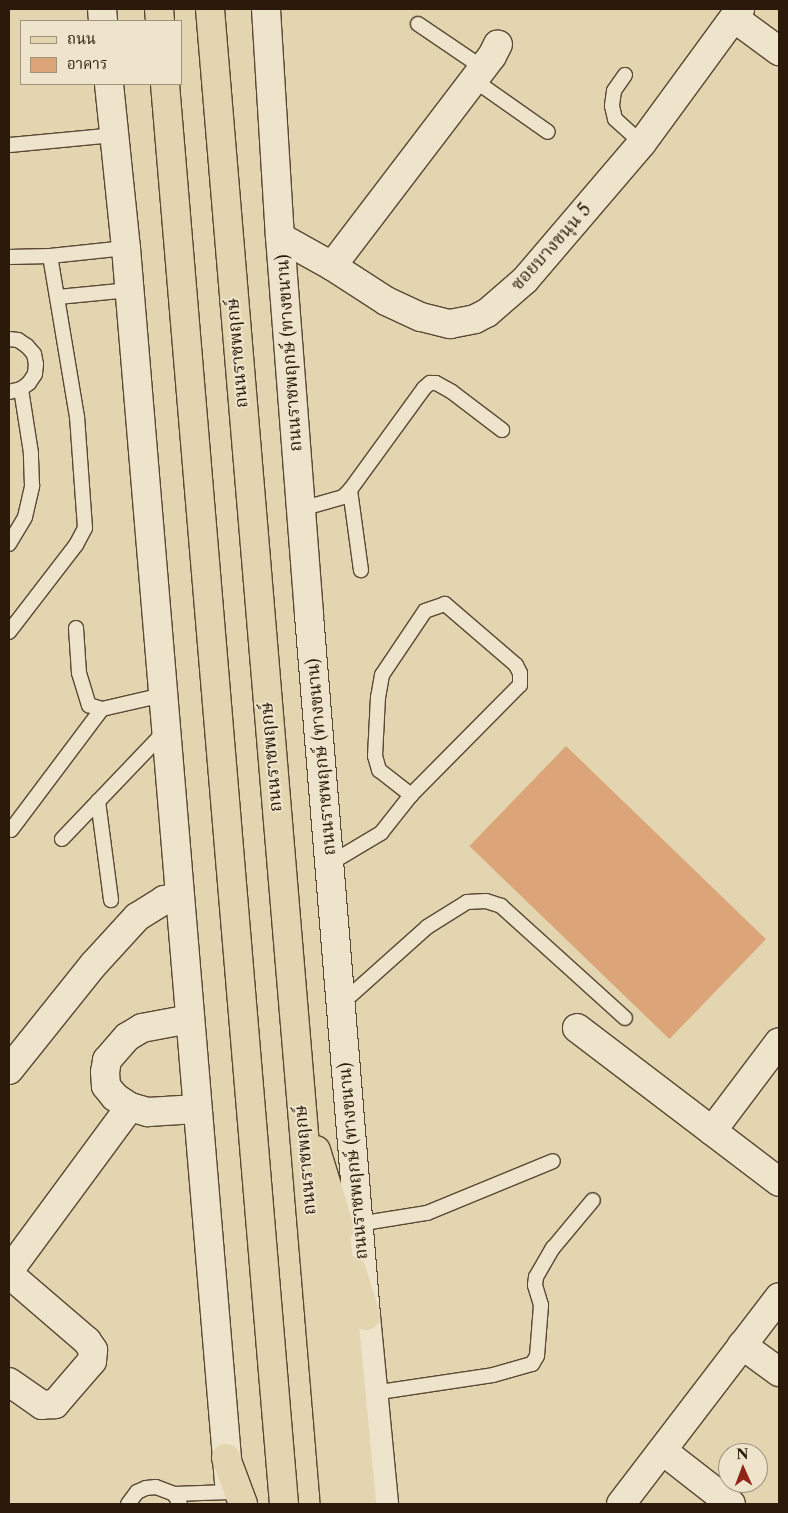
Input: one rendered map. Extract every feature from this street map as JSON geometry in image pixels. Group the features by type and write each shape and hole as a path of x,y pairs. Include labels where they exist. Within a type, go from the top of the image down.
{"main road":[{"name":"ถนนราชพฤกษ์","path":"210,9 335,1504"},
{"name":"ถนนราชพฤกษ์ (ทางขนาน)","path":"266,9 280,237 366,1316 362,1388 384,1504"},
{"name":"ซอยบางขนุน 5","path":"280,237 332,266 386,301 421,318 450,324 475,319 487,313 525,280 642,143 737,13 779,51"},
{"path":"332,266 478,74 498,44"},
{"path":"109,85 130,290 226,1458 234,1500"},
{"path":"165,85 284,1504"},
{"path":"9,1070 94,964 137,917 164,900 180,897"},
{"path":"190,1020 142,1028 127,1036 107,1060 105,1072 106,1086 115,1097 130,1107 148,1112 197,1109"},
{"path":"577,1028 779,1182"},
{"path":"712,1131 779,1042"},
{"path":"300,1093 366,1316"},
{"path":"9,1382 42,1405 55,1404 92,1361 93,1350 87,1341 9,1272 130,1107"},
{"path":"334,1211 362,1388 362,1504"},
{"path":"621,1504 779,1297"},
{"path":"742,1345 779,1372"},
{"path":"663,1451 731,1504"}],"lane":[{"path":"418,24 548,132"},
{"path":"625,75 614,91 612,106 615,119 642,143"},
{"path":"9,145 114,135"},
{"path":"9,257 50,256 126,248"},
{"path":"9,632 76,545 85,528 77,417 50,256"},
{"path":"58,297 130,290"},
{"path":"9,339 18,340 27,346 34,354 36,364 35,374 29,383 15,391 31,452 32,486 25,518 9,544"},
{"path":"301,509 343,497 424,388 430,383 436,383 452,392 502,430"},
{"path":"350,490 361,570"},
{"path":"329,864 381,833 411,795 520,685 520,673 516,665 445,604 425,611 382,675 378,697 375,756 379,770 411,795"},
{"path":"76,628 79,673 88,705 102,709 163,695"},
{"path":"11,830 102,709"},
{"path":"62,839 166,729"},
{"path":"98,800 111,900"},
{"path":"341,1004 427,927 467,902 486,901 501,906 625,1018"},
{"path":"358,1224 427,1213 553,1161"},
{"path":"362,1388 493,1375 532,1364 537,1356 541,1305 535,1286 536,1276 553,1248 592,1200"},
{"path":"128,1504 137,1492 156,1486 177,1499 234,1500"}],"building":[{"path":"566,746 766,939 669,1039 469,846"}]}
